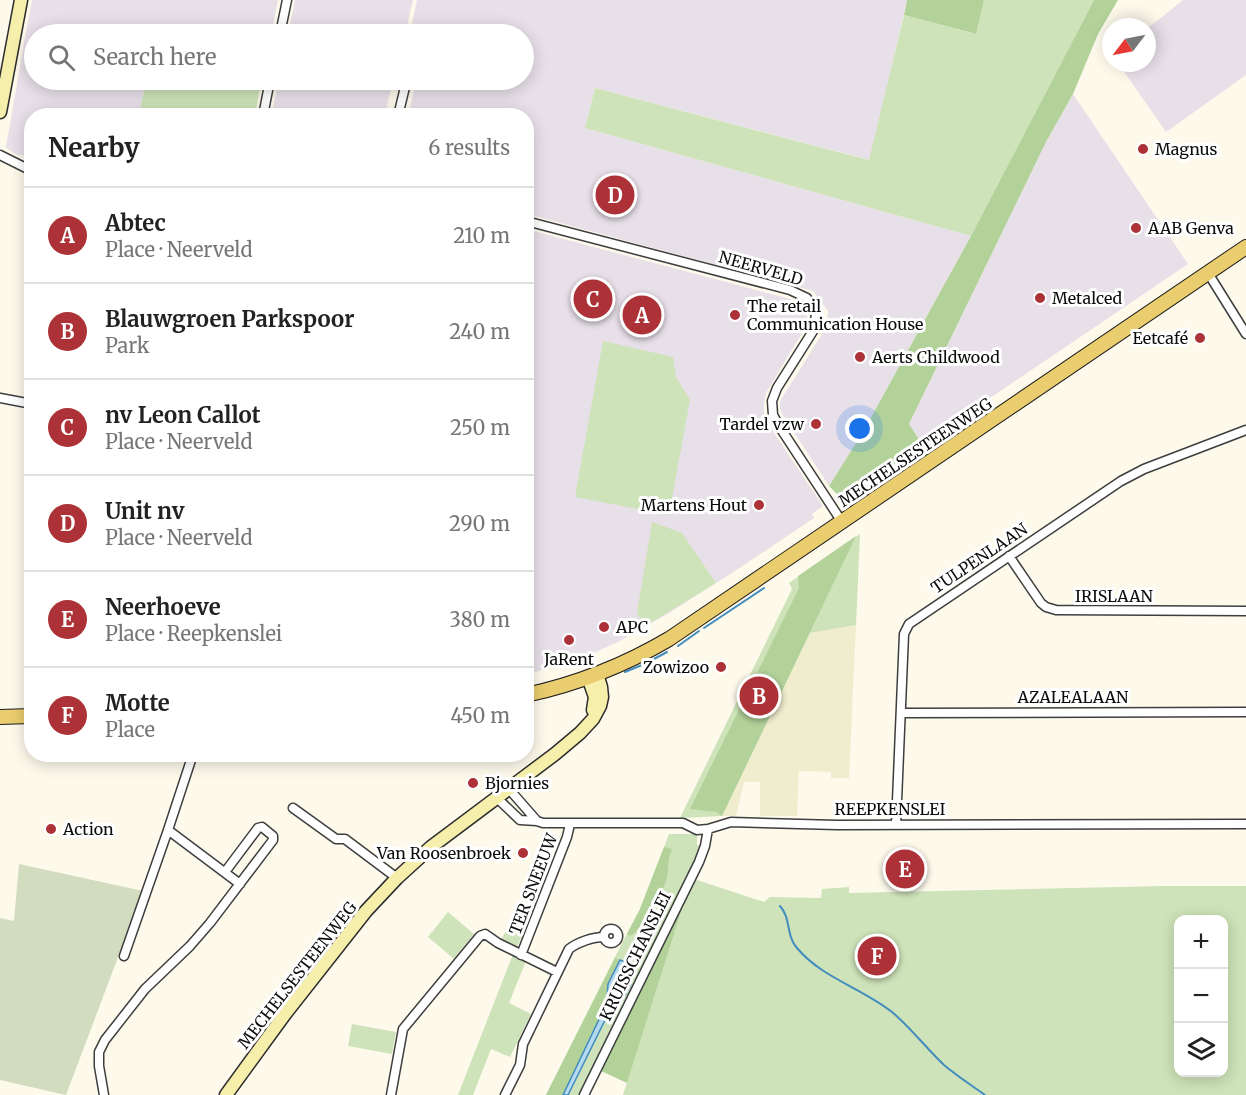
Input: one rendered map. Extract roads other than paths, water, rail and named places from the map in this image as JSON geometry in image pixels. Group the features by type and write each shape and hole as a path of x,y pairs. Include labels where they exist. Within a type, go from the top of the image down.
{"main road":[{"name":"MECHELSESTEENWEG","path":"593,675 636,657 669,639 1246,247"},
{"path":"534,693 593,675"},
{"path":"0,717 24,716"}],"street":[{"path":"0,112 21,0"},
{"path":"282,24 287,0"},
{"path":"265,108 268,90"},
{"path":"400,108 404,90"},
{"path":"0,155 24,167"},
{"name":"NEERVELD","path":"534,223 790,290 807,297 816,315 813,331 777,388 772,401 773,415 842,522"},
{"path":"1208,273 1246,334"},
{"path":"0,398 24,402"},
{"name":"TULPENLAAN","path":"896,825 904,634 912,621 1121,481 1144,469 1246,430"},
{"name":"IRISLAAN","path":"1009,556 1041,603 1056,610 1246,611"},
{"name":"MECHELSESTEENWEG","path":"226,1095 285,1014 359,920 397,878 431,847 580,734 593,719 602,697 602,687 593,675"},
{"name":"AZALEALAAN","path":"901,712 1246,712"},
{"path":"124,956 191,762"},
{"path":"509,789 537,821"},
{"name":"REEPKENSLEI","path":"497,798 520,820 570,824 683,823 697,830 708,830 731,822 896,825 1246,824"},
{"path":"292,808 336,839 345,839 397,878"},
{"name":"TER SNEEUW","path":"521,955 570,824"},
{"path":"105,1095 99,1066 99,1052 105,1040 145,989 190,946 210,923 273,840 273,836 262,827 258,828 225,872"},
{"path":"168,830 240,884"},
{"name":"KRUISSCHANSLEI","path":"584,1095 699,862 708,830"},
{"name":"TER SNEEUW","path":"391,1095 403,1029 480,936 485,934 498,943 557,972"},
{"path":"506,1095 520,1065 523,1044 571,946 596,937 604,937"}],"water":[{"path":"620,960 636,966 629,982 631,984 623,999 616,1003 609,1012 568,1095 563,1095 604,1009 608,984"}],"waterway":[{"path":"704,628 764,588"},
{"path":"678,646 699,631"},
{"path":"654,659 667,652"},
{"path":"625,672 642,665"},
{"path":"780,906 786,916 791,938 807,958 830,975 892,1012 944,1065 985,1095"}],"place":[{"name":"Magnus","path":"1143,149"},
{"name":"Unit nv","path":"615,195"},
{"name":"AAB Genva","path":"1136,228"},
{"name":"Metalced","path":"1040,298"},
{"name":"nv Leon Callot","path":"593,299"},
{"name":"Abtec","path":"642,315"},
{"name":"The retail Communication House","path":"735,315"},
{"name":"Eetcafé","path":"1200,338"},
{"name":"Aerts Childwood","path":"860,357"},
{"name":"Tardel vzw","path":"816,424"},
{"name":"Martens Hout","path":"759,505"},
{"name":"APC","path":"604,627"},
{"name":"JaRent","path":"569,640"},
{"name":"Zowizoo","path":"721,667"},
{"name":"Blauwgroen Parkspoor","path":"759,696"},
{"name":"Bjornies","path":"473,783"},
{"name":"Action","path":"51,829"},
{"name":"Van Roosenbroek","path":"523,853"},
{"name":"Neerhoeve","path":"905,869"},
{"name":"Motte","path":"877,956"}]}
